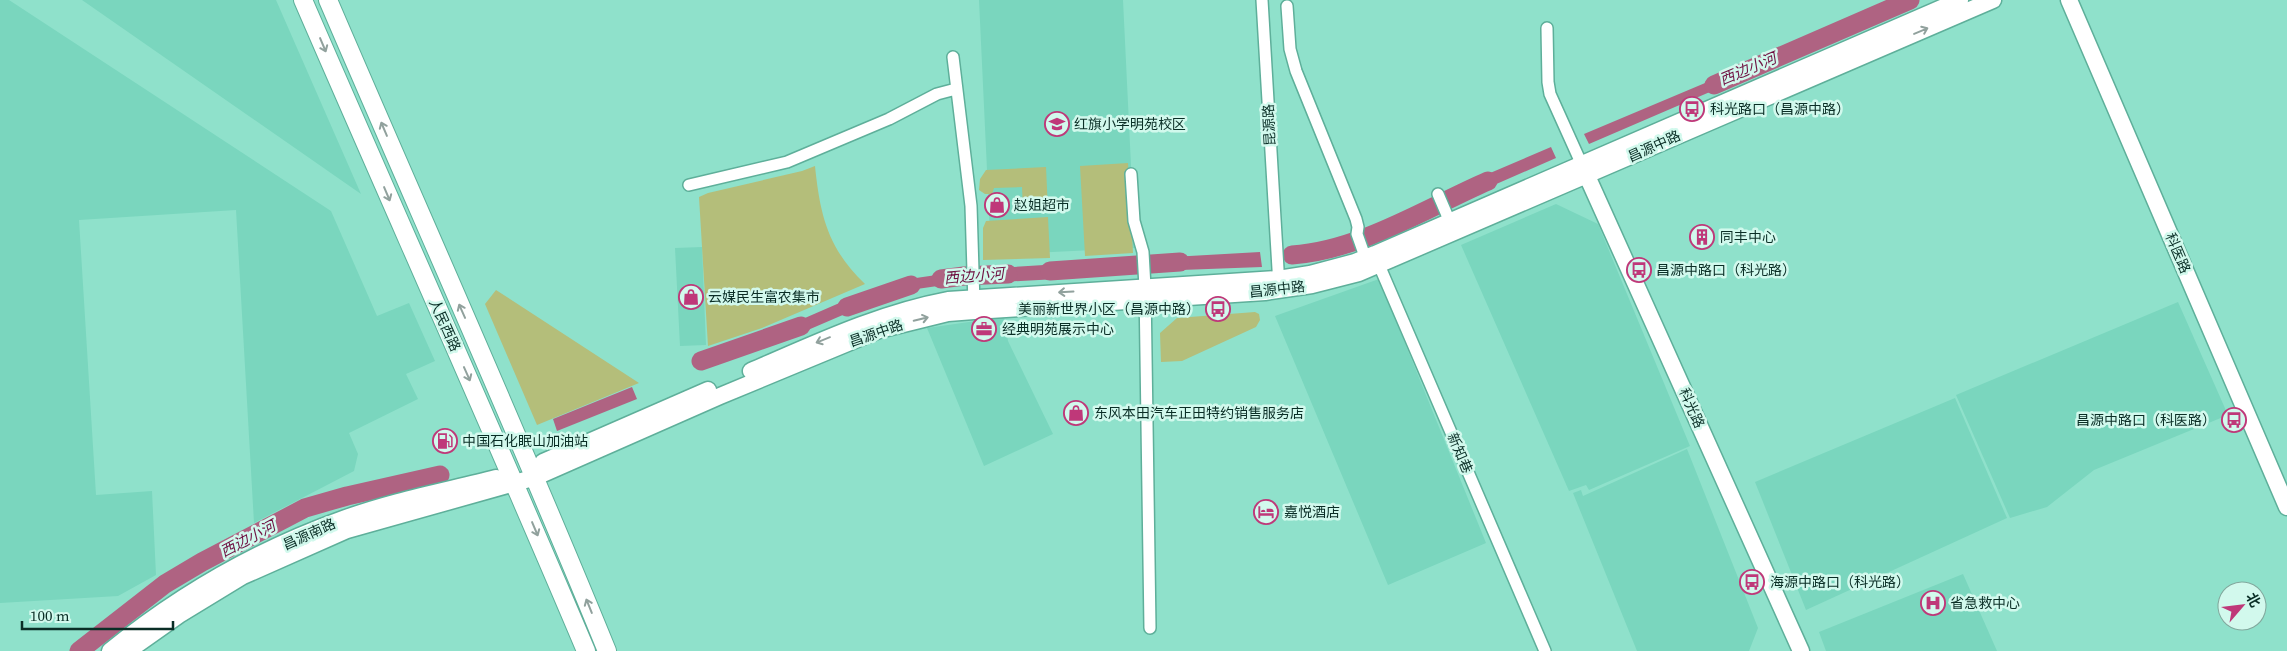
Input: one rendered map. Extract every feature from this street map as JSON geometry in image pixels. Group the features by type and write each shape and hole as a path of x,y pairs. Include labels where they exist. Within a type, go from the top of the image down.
{"main road":[{"name":"人民西路","path":"303,0 403,231 514,479 586,651"},
{"name":"人民西路","path":"328,0 432,243 534,472 607,651"},
{"name":"昌源中路","path":"1372,261 1449,219 1585,171 1960,0"},
{"name":"昌源中路","path":"534,472 682,400 881,317 917,306 974,299 1278,280 1312,285 1993,0"},
{"name":"科医路","path":"2069,0 2287,507"},
{"name":"科光路","path":"1585,171 1800,650"},
{"name":"昌源南路","path":"128,651 179,615 243,576 346,530 534,472"},
{"name":"昌源南路","path":"110,651 172,606 205,585 237,566 293,540 343,519 514,479"}],"street":[{"name":"昆源路","path":"1262,0 1278,280"},
{"name":"新知巷","path":"1288,6 1292,58 1356,218 1357,234 1372,261 1545,651"},
{"path":"1547,28 1548,82 1554,105 1585,171"},
{"path":"953,57 971,206 974,299"},
{"path":"689,185 787,162 889,119 937,94 956,89"},
{"path":"1131,174 1134,221 1143,252 1150,628"},
{"path":"1438,194 1449,219"}],"shaded area":[{"path":"0,0 9,0 331,211 377,316 409,303 435,361 406,374 418,399 349,433 358,454 354,471 254,523 236,210 79,220 96,495 152,491 156,575 118,596 0,603"},
{"path":"82,0 276,0 361,194"},
{"name":"红旗小学明苑校区","path":"979,0 1123,0 1135,248 991,255"},
{"path":"1878,8 1882,18 1828,42 1824,32"},
{"path":"1812,36 1816,45 1757,74 1753,64"},
{"path":"1736,70 1740,79 1589,144 1584,134"},
{"path":"1551,147 1556,158 1469,196 1462,185"},
{"path":"1128,163 1133,253 1085,256 1080,166"},
{"path":"815,166 823,216 828,230 842,258 865,284 762,328 708,346 699,197 708,193 802,171"},
{"path":"1046,167 1048,210 1023,210 1022,187 994,188 992,194 985,194 979,190 980,179 986,170"},
{"path":"1427,203 1432,214 1367,242 1366,231"},
{"path":"1556,204 1598,224 1690,446 1589,490 1586,485 1569,491 1461,245"},
{"path":"1048,217 1050,258 983,260 983,228 986,221"},
{"path":"1350,236 1353,248 1293,261 1292,251"},
{"name":"云媒民生富农集市","path":"702,247 706,345 680,346 675,248"},
{"path":"1260,252 1262,267 1154,271 1154,258"},
{"path":"1137,258 1139,273 1089,275 1087,262"},
{"path":"1076,263 1076,278 982,283 983,269"},
{"path":"964,271 965,282 910,290 891,297 885,286 916,278"},
{"path":"1379,279 1486,543 1388,585 1275,316"},
{"path":"496,290 639,383 537,425 485,304"},
{"path":"867,291 873,302 780,342 775,331"},
{"path":"2178,302 2228,415 2094,470 2047,507 2010,518 1956,395"},
{"path":"1255,312 1259,314 1260,320 1256,327 1182,361 1161,362 1160,333 1177,318"},
{"path":"1004,317 1008,341 1053,434 984,466 927,328"},
{"path":"758,335 763,348 703,367 698,355"},
{"path":"632,387 637,399 557,431 553,419"},
{"path":"1955,398 2007,518 1806,610 1755,482"},
{"path":"1687,449 1758,628 1749,651 1637,651 1573,493 1581,490 1583,496"},
{"name":"省急救中心","path":"1963,574 1997,651 1826,651 1819,632"}],"waterway":[{"name":"西边小河","path":"1714,85 1910,0"},
{"name":"西边小河","path":"1292,255 1318,251 1368,237 1488,181"},
{"name":"西边小河","path":"1050,271 1180,262"},
{"name":"西边小河","path":"941,279 1008,274"},
{"name":"西边小河","path":"847,307 911,285"},
{"name":"西边小河","path":"701,361 801,326"},
{"name":"西边小河","path":"79,651 165,584 202,562 305,508 347,496 440,475"}],"place":[{"name":"科光路口（昌源中路）","path":"1692,109"},
{"name":"红旗小学明苑校区","path":"1057,124"},
{"name":"赵姐超市","path":"997,205"},
{"name":"同丰中心","path":"1702,237"},
{"name":"昌源中路口（科光路）","path":"1639,270"},
{"name":"云媒民生富农集市","path":"691,297"},
{"name":"美丽新世界小区（昌源中路）","path":"1218,309"},
{"name":"经典明苑展示中心","path":"984,329"},
{"name":"东风本田汽车正田特约销售服务店","path":"1076,413"},
{"name":"昌源中路口（科医路）","path":"2234,420"},
{"name":"中国石化眠山加油站","path":"445,441"},
{"name":"嘉悦酒店","path":"1266,512"},
{"name":"海源中路口（科光路）","path":"1752,582"},
{"name":"省急救中心","path":"1933,603"}]}
